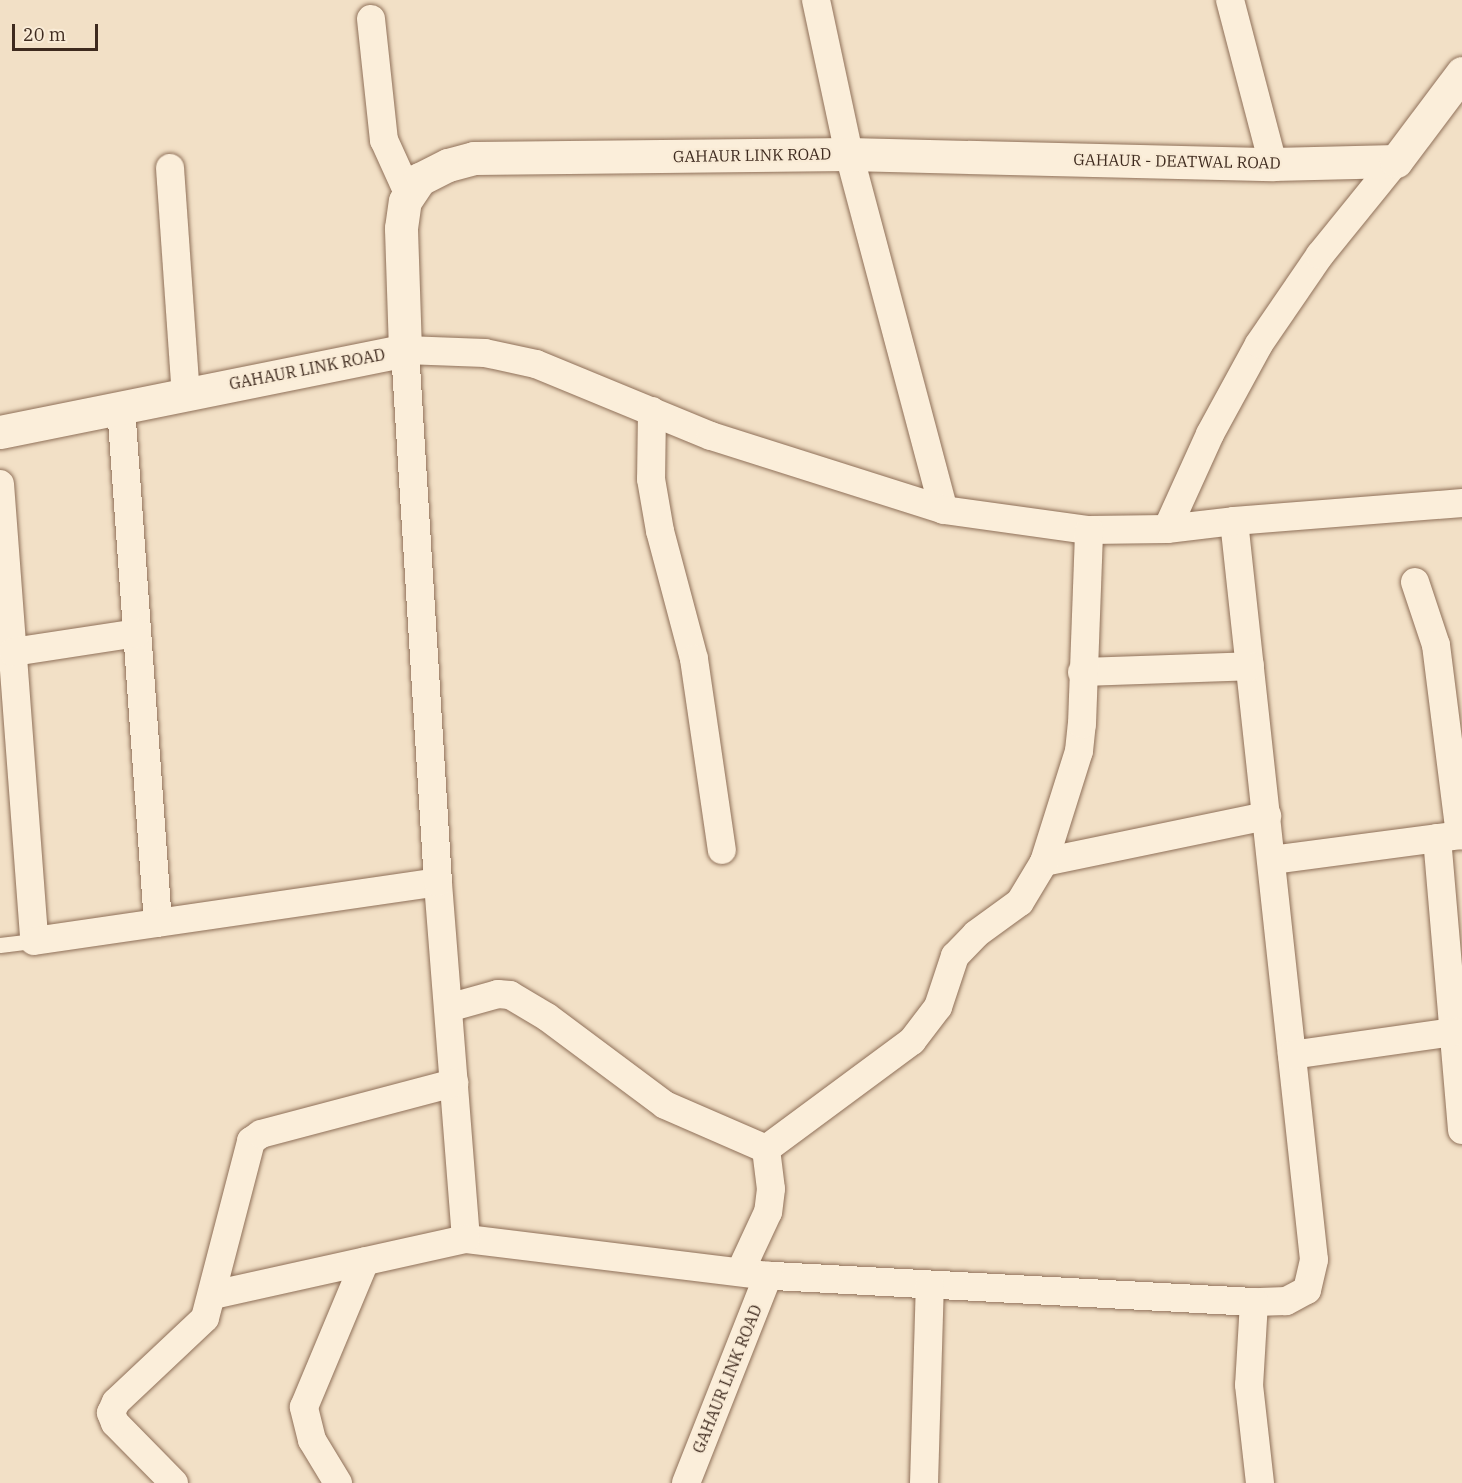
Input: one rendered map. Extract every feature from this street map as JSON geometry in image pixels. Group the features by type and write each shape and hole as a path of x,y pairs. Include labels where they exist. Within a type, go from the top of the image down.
{"street":[{"path":"816,0 849,154 944,510"},
{"path":"1230,0 1273,164"},
{"path":"371,19 384,140 409,195"},
{"path":"1167,529 1210,434 1259,344 1320,255 1396,161 1462,73"},
{"name":"GAHAUR - DEATWAL ROAD","path":"849,154 1273,164 1396,161"},
{"name":"GAHAUR LINK ROAD","path":"0,432 405,350 401,228 409,195 420,179 433,171 474,158 849,154"},
{"path":"170,168 186,394"},
{"path":"466,1239 438,882 405,350 485,353 536,364 711,436 944,510 1089,531 1167,529 1234,521 1462,503"},
{"path":"121,407 158,922"},
{"path":"652,411 651,479 660,531 694,659 722,850"},
{"path":"0,484 34,941 438,882"},
{"path":"213,1295 466,1239 768,1276 1254,1302 1296,1298 1307,1290 1313,1277 1292,1054 1234,521"},
{"path":"766,1149 912,1041 938,1007 955,956 976,934 1020,902 1044,862 1078,751 1089,531"},
{"path":"1415,582 1436,645 1453,836 1454,1032 1462,1131"},
{"path":"13,652 137,633"},
{"path":"1082,672 1250,666"},
{"path":"1044,862 1267,816"},
{"path":"1272,860 1453,836"},
{"path":"448,1008 498,994 510,995 547,1017 664,1105 766,1149"},
{"path":"1292,1054 1454,1032"},
{"path":"174,1483 115,1423 111,1413 116,1402 190,1335 205,1318 213,1295 235,1196 253,1138 454,1083"},
{"path":"740,1272 768,1212 771,1189 766,1149"},
{"path":"338,1483 312,1440 304,1407 365,1261"},
{"name":"GAHAUR LINK ROAD","path":"686,1483 768,1276"},
{"path":"924,1483 930,1284"},
{"path":"1254,1302 1249,1385 1260,1483"}],"lane":[{"path":"0,945 34,941"}]}
